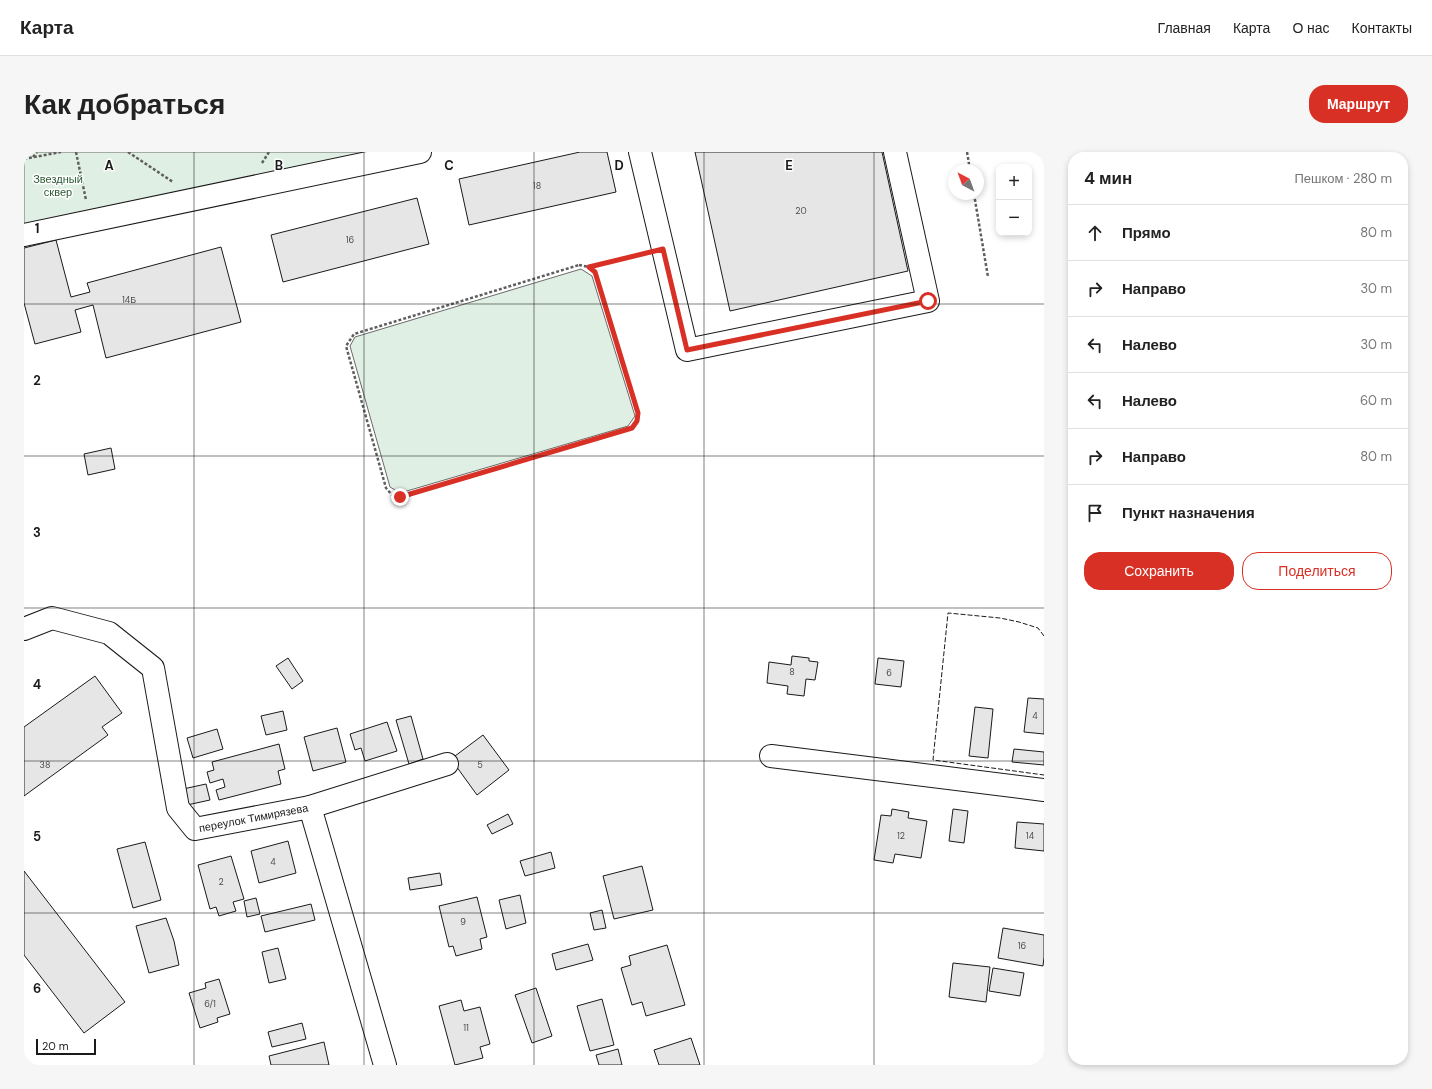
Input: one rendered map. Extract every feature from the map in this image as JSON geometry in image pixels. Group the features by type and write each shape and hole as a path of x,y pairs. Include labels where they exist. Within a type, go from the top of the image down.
{"street":[{"path":"24,235 420,152"},
{"path":"640,152 687,350 928,301 895,152"},
{"name":"переулок Тимирязева","path":"24,630 52,618 109,633 153,668 178,808 195,829 310,807 385,1065"},
{"path":"771,756 1044,790"},
{"path":"310,807 447,764"}],"path":[{"path":"33,157 37,152"},
{"path":"24,159 61,152"},
{"path":"76,152 90,221"},
{"path":"128,152 199,198"},
{"path":"967,152 969,164"},
{"path":"975,200 988,277"},
{"path":"589,267 595,272 638,413 637,421 632,428 400,497 392,495 386,488 346,346 354,334 579,265 589,267 663,249"}],"green space":[{"name":"Звездный сквер","path":"24,152 391,152 24,226"},
{"path":"581,269 592,276 635,416 628,426 400,493 390,487 350,346 355,337"}],"building":[{"path":"580,152 607,152 616,192 469,225 459,179"},
{"path":"695,152 882,152 908,271 730,311"},
{"path":"417,198 429,244 283,282 271,235"},
{"path":"56,240 71,297 90,292 87,283 221,247 241,322 106,358 93,305 75,310 81,332 35,344 24,303 24,248"},
{"path":"111,448 115,469 88,475 84,454"},
{"path":"792,656 809,658 809,661 818,662 815,680 806,679 804,696 787,694 788,686 767,683 769,662 791,665"},
{"path":"288,658 303,681 292,689 276,666"},
{"path":"878,658 904,661 901,687 875,684"},
{"path":"95,676 122,713 102,727 108,735 24,796 24,727"},
{"path":"1028,698 1044,699 1044,734 1024,732"},
{"path":"975,707 993,709 988,758 969,756"},
{"path":"283,711 287,730 266,735 261,716"},
{"path":"411,716 423,759 409,764 396,720"},
{"path":"387,722 397,751 365,761 361,748 355,750 350,734"},
{"path":"337,728 346,762 313,771 304,737"},
{"path":"217,729 223,749 193,758 187,738"},
{"path":"483,735 509,770 477,795 451,759"},
{"path":"279,744 285,769 278,771 281,784 219,800 216,790 225,787 223,779 210,783 207,772 214,770 212,762"},
{"path":"1014,749 1044,752 1044,765 1012,762"},
{"path":"206,784 210,800 187,805 183,789"},
{"path":"892,809 909,812 908,818 927,821 921,858 895,854 893,863 874,860 881,815 891,816"},
{"path":"953,809 968,811 964,843 949,841"},
{"path":"508,814 513,824 492,834 487,825"},
{"path":"1017,822 1044,824 1044,851 1015,848"},
{"path":"288,841 296,873 259,883 251,851"},
{"path":"145,842 161,900 133,908 117,849"},
{"path":"551,852 555,868 525,876 520,861"},
{"path":"231,856 244,899 233,902 236,911 219,916 216,907 210,909 198,865"},
{"path":"642,866 653,910 614,919 603,876"},
{"path":"24,871 125,1002 84,1033 24,955"},
{"path":"440,873 442,885 410,890 408,878"},
{"path":"520,895 526,923 506,929 499,900"},
{"path":"477,897 487,937 480,939 482,949 456,956 453,946 449,947 439,906"},
{"path":"256,898 260,914 247,917 244,901"},
{"path":"311,904 315,920 265,932 261,916"},
{"path":"602,910 606,928 594,930 590,913"},
{"path":"166,918 174,941 179,965 149,973 136,926"},
{"path":"1003,928 1044,935 1043,966 998,958"},
{"path":"588,944 593,960 556,970 552,954"},
{"path":"667,945 685,1005 646,1016 642,1002 632,1005 621,968 631,965 629,956"},
{"path":"278,948 286,979 269,983 262,952"},
{"path":"953,963 990,967 986,1002 949,997"},
{"path":"993,968 1024,973 1020,996 989,991"},
{"path":"219,979 230,1014 217,1018 218,1022 200,1028 189,993 206,988 205,983"},
{"path":"536,988 552,1036 532,1043 515,995"},
{"path":"602,999 614,1045 590,1051 577,1006"},
{"path":"461,1000 464,1011 480,1007 490,1044 480,1047 483,1058 455,1065 439,1006"},
{"path":"302,1023 306,1039 272,1047 268,1032"},
{"path":"691,1038 700,1065 659,1065 654,1050"},
{"path":"324,1042 329,1065 271,1065 269,1056"},
{"path":"618,1049 622,1065 599,1065 596,1055"}],"fence":[{"path":"1044,636 1038,628 1019,622 1000,618 948,613 933,760 1044,775"}],"route":[{"path":"400,497 632,428 637,421 638,413 595,272 589,267 663,249 687,350 928,301"}]}
